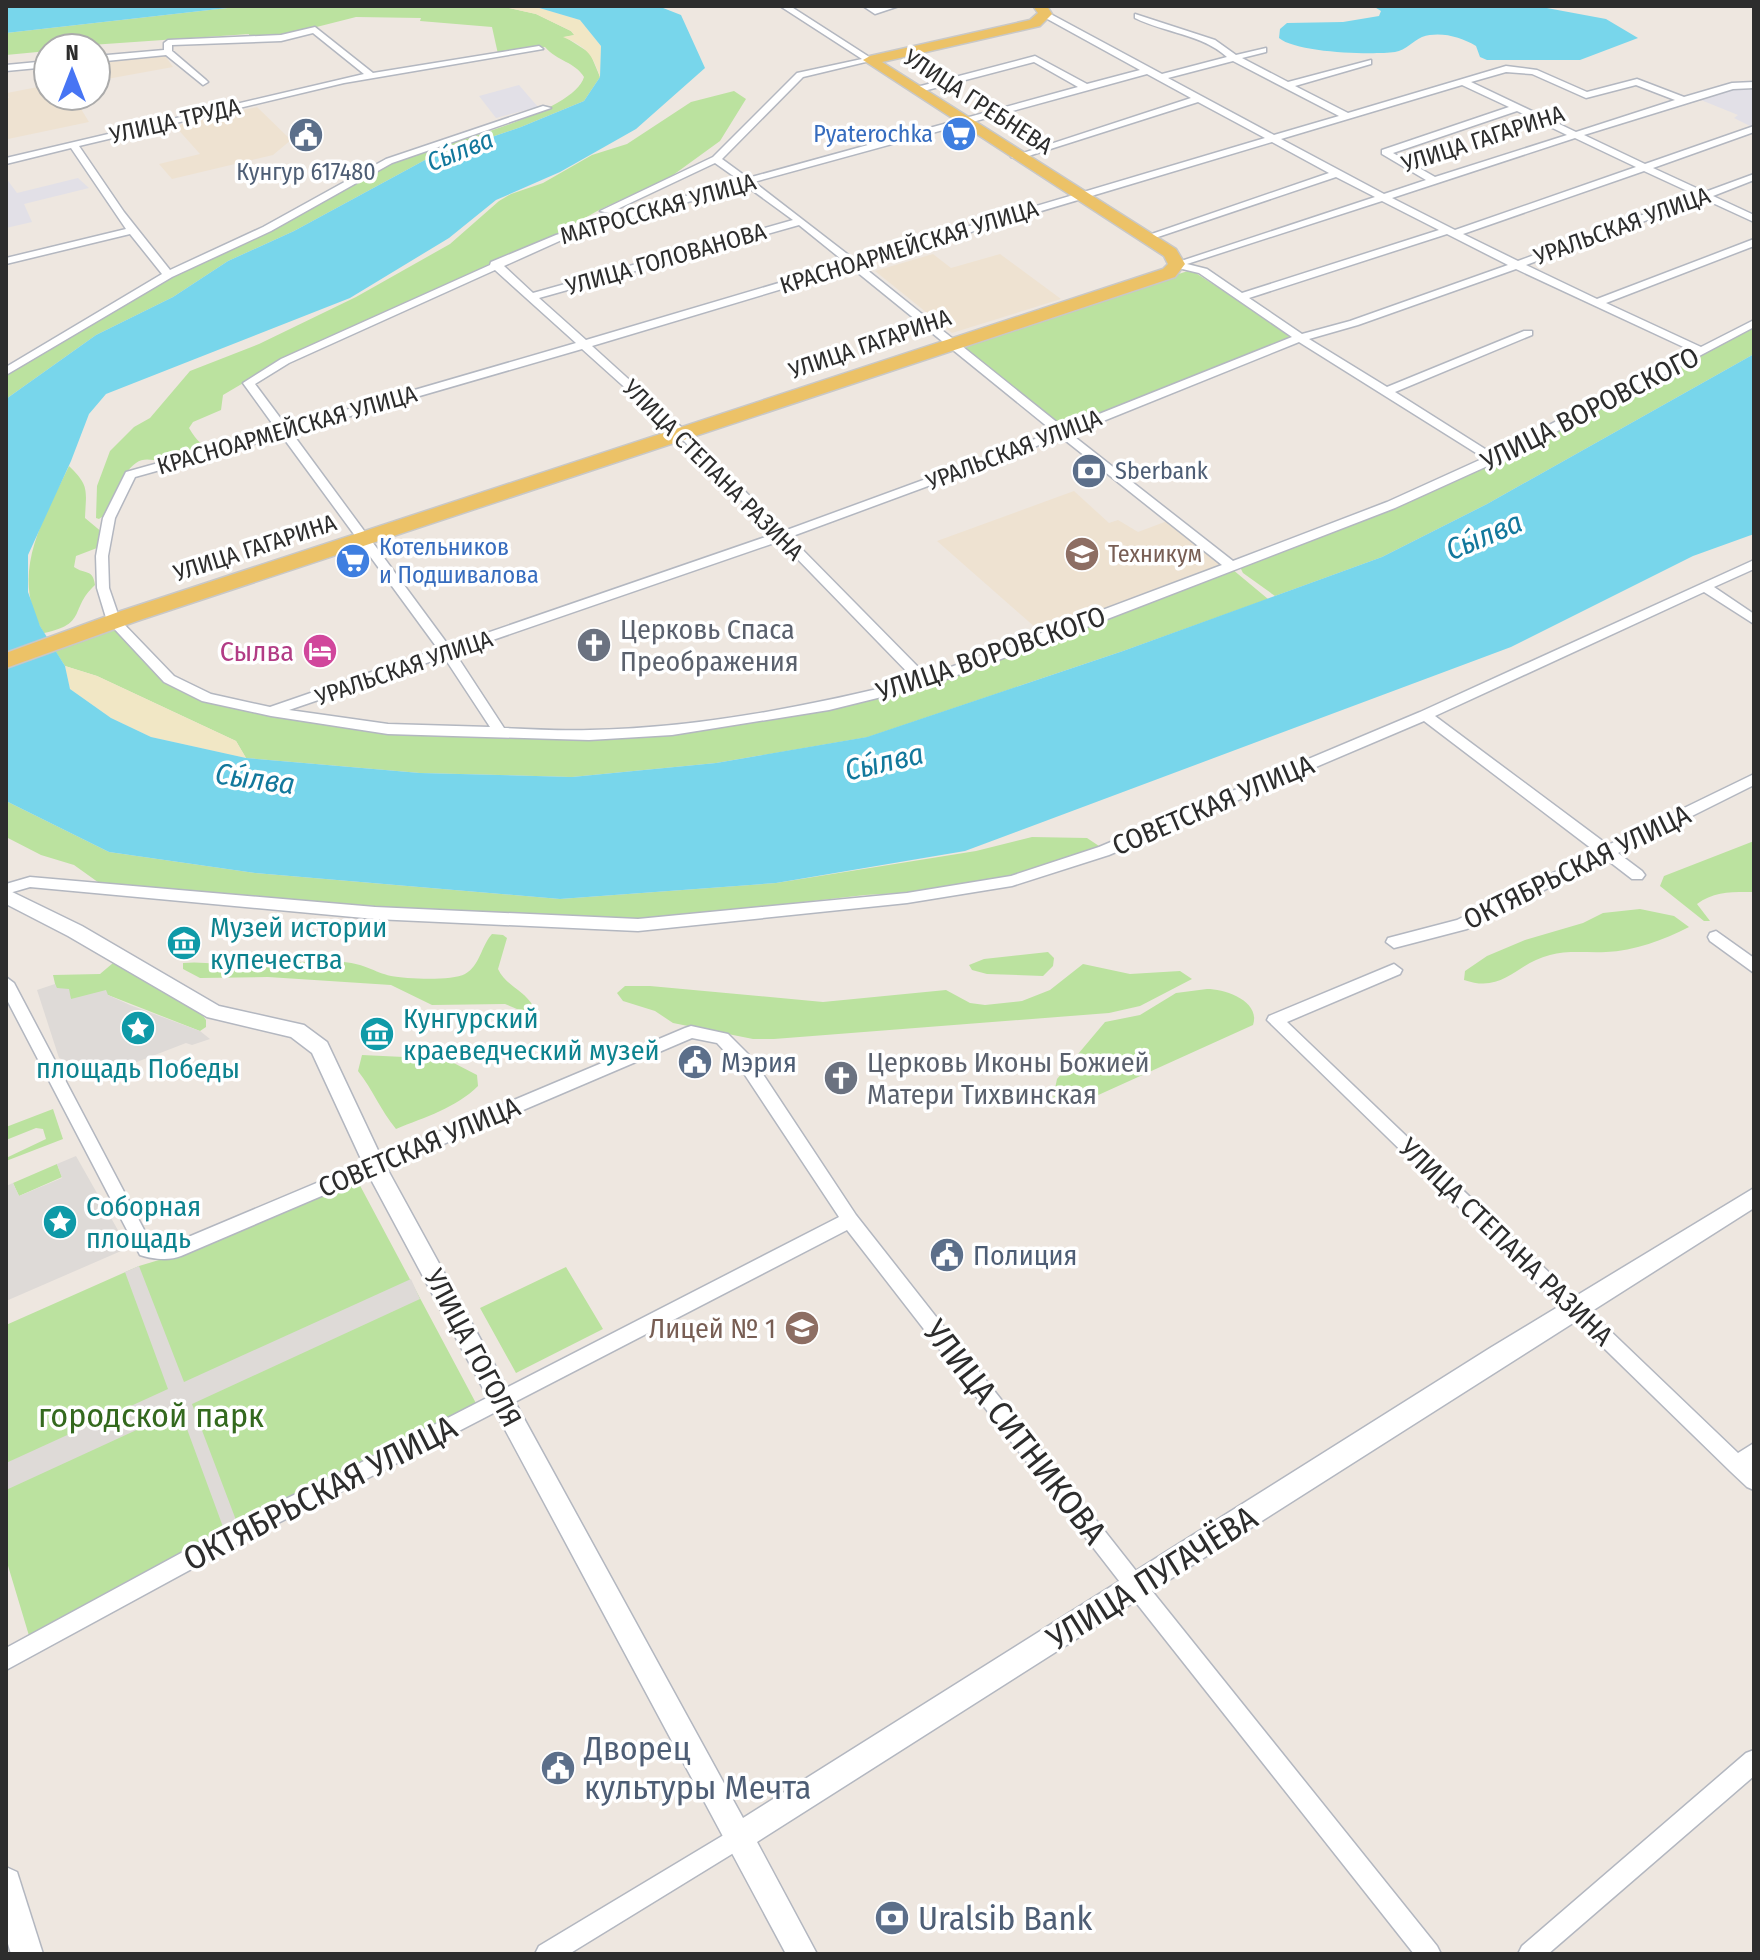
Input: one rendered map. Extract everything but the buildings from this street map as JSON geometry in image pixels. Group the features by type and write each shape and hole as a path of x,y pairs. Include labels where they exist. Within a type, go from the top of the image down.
{"main road":[{"path":"870,60 1035,23 1043,10"},
{"name":"УЛИЦА ГРЕБНЕВА","path":"870,60 1016,157 1170,253 1177,264"},
{"name":"УЛИЦА ГАГАРИНА","path":"6,661 114,621 1169,273 1177,264"},
{"path":"6,1883 27,1954"}],"street":[{"name":"УЛИЦА ГРЕБНЕВА","path":"787,6 870,60"},
{"path":"867,6 875,11 895,6"},
{"path":"1043,10 1337,174 1517,265 1703,352"},
{"path":"1138,16 1157,28 1190,33 1226,50 1233,57 1344,115"},
{"path":"168,52 168,43 281,38 315,30 372,76 539,49"},
{"path":"1162,77 1263,50"},
{"path":"112,57 168,52 203,82"},
{"path":"916,90 1035,59 1087,88"},
{"path":"783,76 870,60"},
{"path":"1288,85 1368,62"},
{"path":"6,68 32,66"},
{"name":"КРАСНОАРМЕЙСКАЯ УЛИЦА","path":"130,475 584,345 1506,69 1534,72 1586,95 1637,82 1684,100"},
{"name":"МАТРОССКАЯ УЛИЦА","path":"283,431 249,383 285,361 495,264 560,237 654,207 1150,70"},
{"path":"605,211 716,159 800,75"},
{"name":"УЛИЦА ТРУДА","path":"6,161 344,80 372,76"},
{"path":"1463,82 1754,219"},
{"name":"УЛИЦА ГАГАРИНА","path":"1177,264 1684,100 1732,86 1753,85"},
{"path":"1016,157 1200,98"},
{"path":"1436,182 1385,152 1519,107"},
{"path":"6,372 168,275 267,229 389,161 546,108"},
{"path":"1244,296 1452,231 1754,129"},
{"path":"73,145 168,275"},
{"name":"УЛИЦА ГОЛОВАНОВА","path":"716,159 801,221 950,344 1232,567"},
{"path":"1145,238 1337,174"},
{"name":"УРАЛЬСКАЯ УЛИЦА","path":"271,712 781,536 1064,432 1300,338 1354,323 1754,177"},
{"name":"УЛИЦА ГОЛОВАНОВА","path":"531,297 801,221"},
{"path":"6,261 133,230"},
{"path":"1598,302 1754,242"},
{"name":"УЛИЦА СТЕПАНА РАЗИНА","path":"495,264 684,435 925,682"},
{"name":"УЛИЦА ГРЕБНЕВА","path":"1177,264 1203,271 1244,296 1300,338 1493,459"},
{"name":"УЛИЦА ВОРОВСКОГО","path":"130,475 109,518 102,556 103,588 114,621 169,679 207,698 271,712 388,729 589,735 672,730 829,706 925,682 1232,567 1391,505 1493,459 1754,323"},
{"path":"1388,391 1528,333"},
{"path":"283,431 448,653 500,732"},
{"name":"СОВЕТСКАЯ УЛИЦА","path":"6,889 30,882 375,913 638,925 907,898 1012,881 1104,851 1425,715 1754,564"},
{"path":"1705,587 1754,620"},
{"path":"1425,715 1637,875"},
{"name":"ОКТЯБРЬСКАЯ УЛИЦА","path":"1394,942 1461,925 1754,779"},
{"name":"УЛИЦА ГОГОЛЯ","path":"6,896 75,931 214,1012 297,1031 320,1048 375,1166 802,1954"},
{"path":"1716,937 1754,967"},
{"name":"УЛИЦА СТЕПАНА РАЗИНА","path":"1394,970 1275,1020 1754,1481"},
{"name":"СОВЕТСКАЯ УЛИЦА","path":"6,983 146,1250 175,1251 691,1032"},
{"name":"УЛИЦА СИТНИКОВА","path":"691,1032 722,1038 747,1064 850,1220 1137,1588 1429,1954"},
{"name":"УЛИЦА ПУГАЧЁВА","path":"547,1954 1137,1588 1574,1307 1754,1197"},
{"name":"ОКТЯБРЬСКАЯ УЛИЦА","path":"6,1659 249,1527 850,1220"},
{"path":"1737,1465 1754,1452"},
{"path":"1530,1954 1754,1761"}],"shaded area":[{"path":"164,54 173,67 112,78 112,59"},
{"path":"519,85 538,107 496,118 479,96"},
{"path":"1754,86 1754,128 1734,118 1738,115 1696,98 1733,87"},
{"path":"32,88 32,112 83,112 89,122 8,139 7,93"},
{"path":"257,107 291,140 273,155 172,179 159,164 200,154 175,126"},
{"path":"6,178 17,193 78,178 89,188 24,204 32,222 6,228"},
{"path":"933,254 951,268 1000,254 1061,299 952,333 875,271"},
{"name":"Техникум","path":"1074,491 1109,523 1118,520 1138,532 1170,520 1228,567 1044,635 937,541"},
{"name":"площадь Победы","path":"55,984 57,988 69,989 71,999 106,990 108,995 200,1031 210,1039 192,1045 186,1043 116,1070 114,1074 96,1073 99,1069 94,1068 89,1073 74,1071 78,1066 59,1058 37,990"},
{"name":"Соборная площадь","path":"76,1156 128,1248 6,1301 6,1186 13,1183 19,1196 62,1178 57,1164"},
{"path":"139,1266 184,1382 411,1279 420,1299 192,1404 239,1528 226,1535 180,1410 6,1490 6,1463 168,1389 125,1272"}],"green space":[{"path":"245,6 500,6 536,14 571,31 575,35 565,37 590,53 600,77 584,101 521,127 425,160 294,231 228,261 173,297 96,335 6,399 6,376 138,296 366,175 538,113 576,90 584,77 545,47 498,54 492,27 420,21 421,18 356,17 281,36 249,37 249,34 112,44 112,32 32,32 32,53 6,55 6,33"},
{"path":"734,91 746,99 720,141 669,178 599,210 544,241 324,343 294,353 223,395 221,410 193,422 189,428 204,445 233,441 192,456 139,461 124,476 110,507 99,519 96,518 97,486 110,451 134,427 150,418 190,371 259,344 356,297 450,244 511,194 543,183 592,155 627,144 691,102"},
{"path":"1191,270 1295,337 1066,429 959,345"},
{"path":"1754,325 1754,354 1487,504 1382,557 1275,596 1243,573 1240,567 1335,529 1625,393"},
{"path":"69,466 85,489 85,518 103,533 97,548 76,556 74,567 90,574 95,585 73,620 44,633 29,590 29,569 40,527"},
{"path":"1232,569 1268,599 868,737 716,763 572,777 420,773 246,758 236,741 97,676 65,666 54,649 114,624 139,651 195,692 384,732 679,733 841,706 1048,640"},
{"path":"6,801 109,852 255,873 560,899 776,883 976,851 1032,837 1087,838 1099,846 1088,854 996,880 937,891 865,895 637,921 414,909 102,885 74,865 41,855 6,837"},
{"path":"1754,841 1754,892 1717,894 1697,904 1710,921 1704,921 1660,886 1664,876"},
{"path":"1640,909 1674,916 1689,927 1627,950 1550,955 1490,983 1464,980 1465,971 1487,956 1525,940 1583,923 1603,913"},
{"path":"492,934 507,938 498,969 533,1006 524,1012 505,1004 432,1005 391,985 268,977 200,978 183,969 183,963 239,965 331,961 358,964 398,977 450,978 470,970"},
{"path":"1048,952 1054,958 1053,966 1043,976 987,974 972,970 969,965 984,959"},
{"path":"113,963 122,963 201,1013 206,1027 200,1031 108,995 71,1000 68,992 56,988 53,975 100,974"},
{"path":"1083,964 1130,974 1180,971 1192,979 1140,1006 1109,1013 774,1039 753,1039 673,1023 655,1011 623,1001 617,993 625,986 650,986 823,1002 946,990 970,1003 985,1005 1022,1001 1050,990"},
{"path":"1207,989 1232,994 1247,1003 1252,1009 1253,1025 1074,1106 1055,1105 1053,1098 1057,1079 1105,1022 1140,1015 1176,993"},
{"path":"362,1055 446,1059 477,1075 478,1086 450,1106 396,1129 358,1071"},
{"path":"53,1109 63,1139 6,1161 6,1158 46,1139 43,1129 36,1128 6,1140 6,1127"},
{"path":"57,1164 62,1177 19,1196 13,1183"},
{"name":"городской парк","path":"356,1178 478,1407 30,1639 6,1559 6,1325 139,1266 169,1257"},
{"path":"566,1267 603,1329 516,1373 480,1308"}],"sand":[{"path":"500,6 536,7 580,20 601,46 600,77 587,52 563,37 574,35 571,31 536,14"},
{"path":"65,666 97,676 236,741 246,758 151,737 111,718 70,689"}],"water":[{"path":"6,6 245,6 6,33"},
{"name":"Сы́лва","path":"520,6 658,6 681,15 705,68 636,129 560,172 496,200 449,238 350,298 106,394 89,414 28,555 28,592 40,626 65,666 70,689 111,718 151,737 246,758 420,773 572,777 716,763 867,737 1123,651 1382,557 1487,504 1754,354 1754,534 1693,556 1511,647 965,851 776,883 560,899 255,873 109,852 6,801 6,399 96,335 173,297 228,261 294,231 425,160 521,127 584,101 600,77 601,46 580,20 536,7"},
{"path":"1373,6 1536,6 1606,19 1638,38 1580,60 1487,60 1480,57 1476,46 1443,35 1422,37 1395,52 1369,53 1317,50 1279,38 1280,29 1287,23 1343,22 1379,16 1381,11"}],"place":[{"name":"Pyaterochka","path":"959,134"},
{"name":"Кунгур 617480","path":"306,135"},
{"name":"Sberbank","path":"1089,471"},
{"name":"Техникум","path":"1082,554"},
{"name":"Котельников и Подшивалова","path":"353,561"},
{"name":"Церковь Спаса Преображения","path":"594,645"},
{"name":"Сылва","path":"320,651"},
{"name":"Музей истории купечества","path":"184,943"},
{"name":"площадь Победы","path":"138,1028"},
{"name":"Кунгурский краеведческий музей","path":"377,1034"},
{"name":"Мэрия","path":"695,1062"},
{"name":"Церковь Иконы Божией Матери Тихвинская","path":"841,1078"},
{"name":"Соборная площадь","path":"60,1222"},
{"name":"Полиция","path":"947,1255"},
{"name":"Лицей № 1","path":"802,1328"},
{"name":"Дворец культуры Мечта","path":"558,1768"},
{"name":"Uralsib Bank","path":"892,1918"}]}
